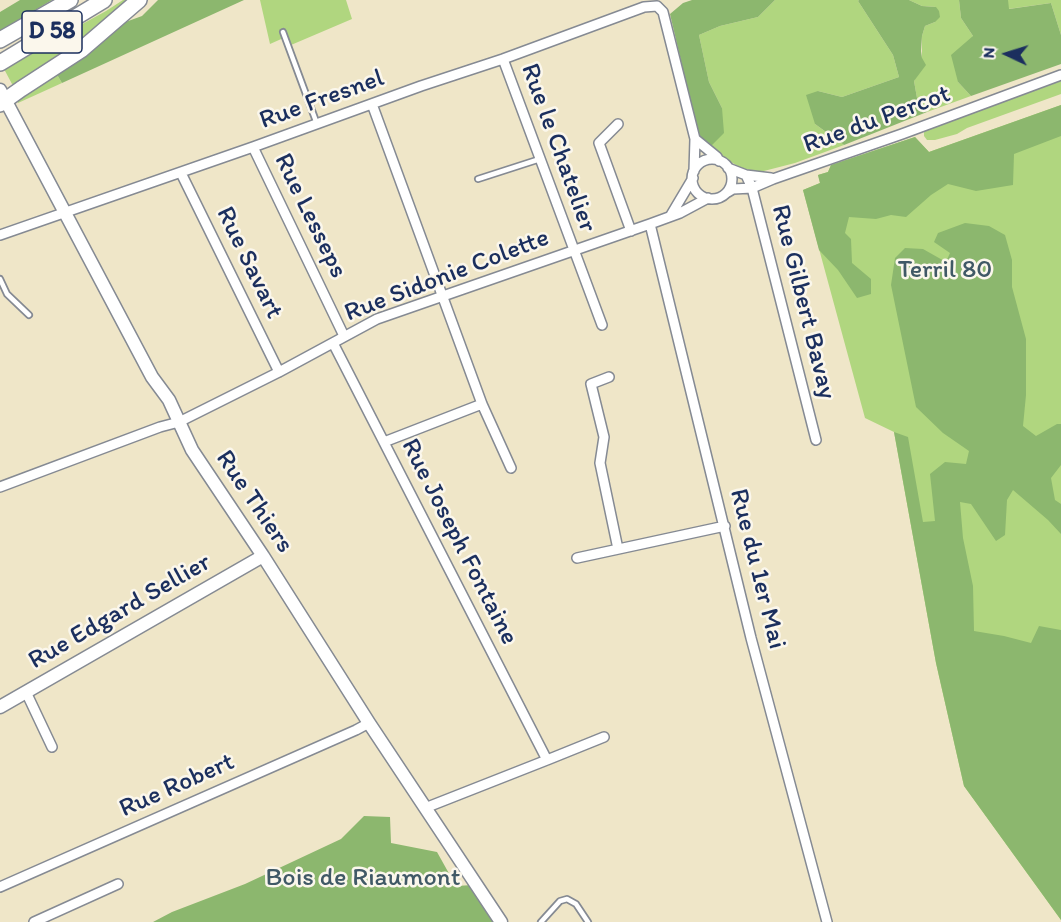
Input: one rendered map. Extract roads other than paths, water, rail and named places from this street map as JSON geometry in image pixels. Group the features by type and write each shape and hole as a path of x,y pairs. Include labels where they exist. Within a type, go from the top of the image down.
{"highway":[{"name":"D 58","path":"0,40 70,0"},
{"name":"D 58","path":"0,63 104,0"},
{"path":"2,98 21,89 81,50 139,0"}],"street":[{"name":"Rue Fresnel","path":"0,235 658,3"},
{"path":"658,3 666,22 695,139 693,185 702,196 715,199 728,192 732,180 728,168 695,139"},
{"name":"Rue le Chatelier","path":"503,59 602,325"},
{"name":"Rue du Percot","path":"728,192 733,189 752,188 1061,75"},
{"name":"Rue Thiers","path":"2,98 66,212 152,377 165,393 192,450 263,556 424,808 501,922"},
{"path":"372,104 482,404 511,468"},
{"path":"618,124 599,143 631,231"},
{"name":"Rue Lesseps","path":"253,147 344,336"},
{"path":"671,215 702,162 719,161"},
{"name":"Rue du Percot","path":"728,168 746,175 773,179"},
{"name":"Rue Savart","path":"181,173 279,372"},
{"name":"Rue Gilbert Bavay","path":"746,175 752,188 816,440"},
{"name":"Rue Sidonie Colette","path":"0,487 179,422 377,319 631,231 680,213 708,198"},
{"name":"Rue du 1er Mai","path":"650,224 751,638 827,922"},
{"name":"Rue Joseph Fontaine","path":"333,343 547,760"},
{"path":"609,377 591,384 604,437 600,463 618,549"},
{"path":"384,442 482,404"},
{"path":"577,558 725,526"},
{"name":"Rue Edgard Sellier","path":"0,707 263,556"},
{"path":"26,692 52,747"},
{"name":"Rue Robert","path":"0,887 369,723"},
{"path":"424,808 604,737"},
{"path":"34,922 118,884"}],"lane":[{"path":"283,32 317,124"},
{"path":"478,179 540,159"},
{"path":"0,279 7,294 28,315"},
{"path":"541,922 560,901 567,899 576,904 588,922"}],"park label":[{"name":"Terril 80","path":"945,270"},
{"name":"Bois de Riaumont","path":"363,878"}]}
